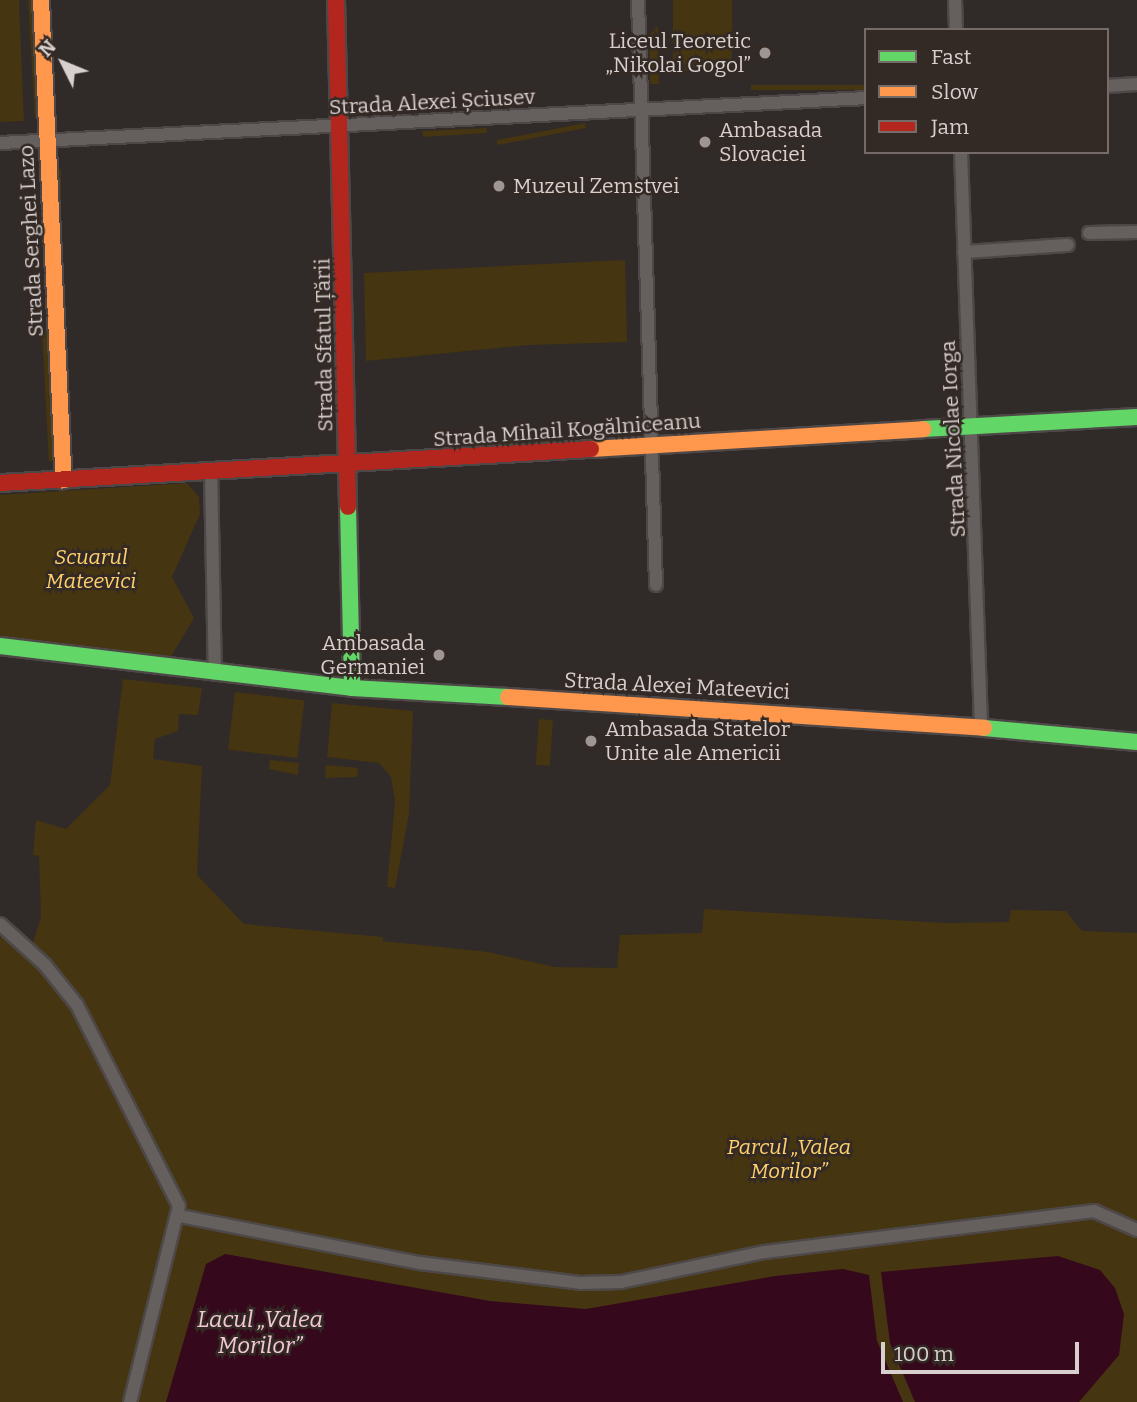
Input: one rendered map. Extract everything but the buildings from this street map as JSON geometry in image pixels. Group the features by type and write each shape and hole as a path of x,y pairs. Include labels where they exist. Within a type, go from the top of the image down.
{"main road":[{"name":"Strada Serghei Lazo","path":"41,0 64,480"},
{"name":"Strada Sfatul Țării","path":"336,0 352,688"},
{"name":"Strada Mihail Kogălniceanu","path":"0,483 348,465 1137,417"},
{"name":"Strada Alexei Mateevici","path":"0,646 215,674 352,688 981,725 1137,742"}],"street":[{"path":"638,0 656,585"},
{"path":"955,0 956,28"},
{"path":"1109,86 1137,84"},
{"name":"Strada Alexei Șciusev","path":"0,144 864,98"},
{"name":"Strada Nicolae Iorga","path":"961,154 981,725"},
{"path":"1089,233 1137,232"},
{"path":"964,252 1068,245"},
{"path":"211,471 215,674"},
{"path":"0,924 45,965 96,1039 177,1196 180,1216 130,1402"},
{"path":"180,1216 420,1263 580,1283 621,1282 765,1252 1094,1211 1137,1230"}],"green space":[{"path":"0,0 19,0 24,121 0,122"},
{"path":"28,0 34,0 40,118 35,118"},
{"path":"673,0 732,0 732,71 673,71"},
{"path":"658,26 659,84 650,84 649,35"},
{"path":"751,85 864,85 864,90 751,90"},
{"path":"585,123 586,128 498,145 497,140"},
{"path":"487,128 487,133 423,137 422,131"},
{"path":"54,169 61,169 61,272 54,272"},
{"path":"625,260 627,342 529,345 366,361 364,273"},
{"path":"42,331 49,331 56,461 49,461"},
{"path":"558,436 558,442 449,448 449,443"},
{"name":"Scuarul Mateevici","path":"187,483 199,497 200,514 172,577 194,618 169,660 0,639 0,495"},
{"name":"Parcul „Valea Morilor”","path":"123,679 202,688 198,715 179,714 178,731 155,739 153,759 202,766 197,875 244,924 383,937 383,941 488,952 555,967 617,968 620,935 702,933 704,909 945,923 1009,922 1011,910 1066,911 1082,931 1137,933 1137,1402 0,1402 0,938 4,934 32,946 41,917 39,856 33,855 36,820 66,829 110,785"},
{"path":"235,692 304,701 297,758 228,750"},
{"path":"332,703 413,711 409,814 395,888 387,887 395,801 391,777 379,763 327,757"},
{"path":"539,719 553,720 550,766 536,765"},
{"path":"270,760 299,763 298,775 269,769"},
{"path":"326,765 358,768 357,777 325,778"}],"water":[{"name":"Lacul „Valea Morilor”","path":"225,1254 490,1301 586,1309 775,1276 843,1269 869,1275 877,1341 903,1402 166,1402 206,1264"},
{"path":"1058,1256 1100,1270 1115,1288 1124,1314 1119,1355 1079,1402 915,1402 890,1343 881,1272"}],"traffic: fast":[{"path":"923,429 1137,417"},
{"path":"348,507 352,688"},
{"path":"0,646 352,688 508,697"},
{"path":"984,728 1137,742"}],"traffic: slow":[{"path":"41,0 64,480"},
{"path":"591,449 923,429"},
{"path":"508,697 984,728"}],"traffic: jam":[{"path":"336,0 348,507"},
{"path":"0,483 591,449"}],"place":[{"name":"Liceul Teoretic „Nikolai Gogol”","path":"765,53"},
{"name":"Ambasada Slovaciei","path":"705,142"},
{"name":"Muzeul Zemstvei","path":"499,186"},
{"name":"Ambasada Germaniei","path":"439,655"},
{"name":"Ambasada Statelor Unite ale Americii","path":"591,741"}]}
